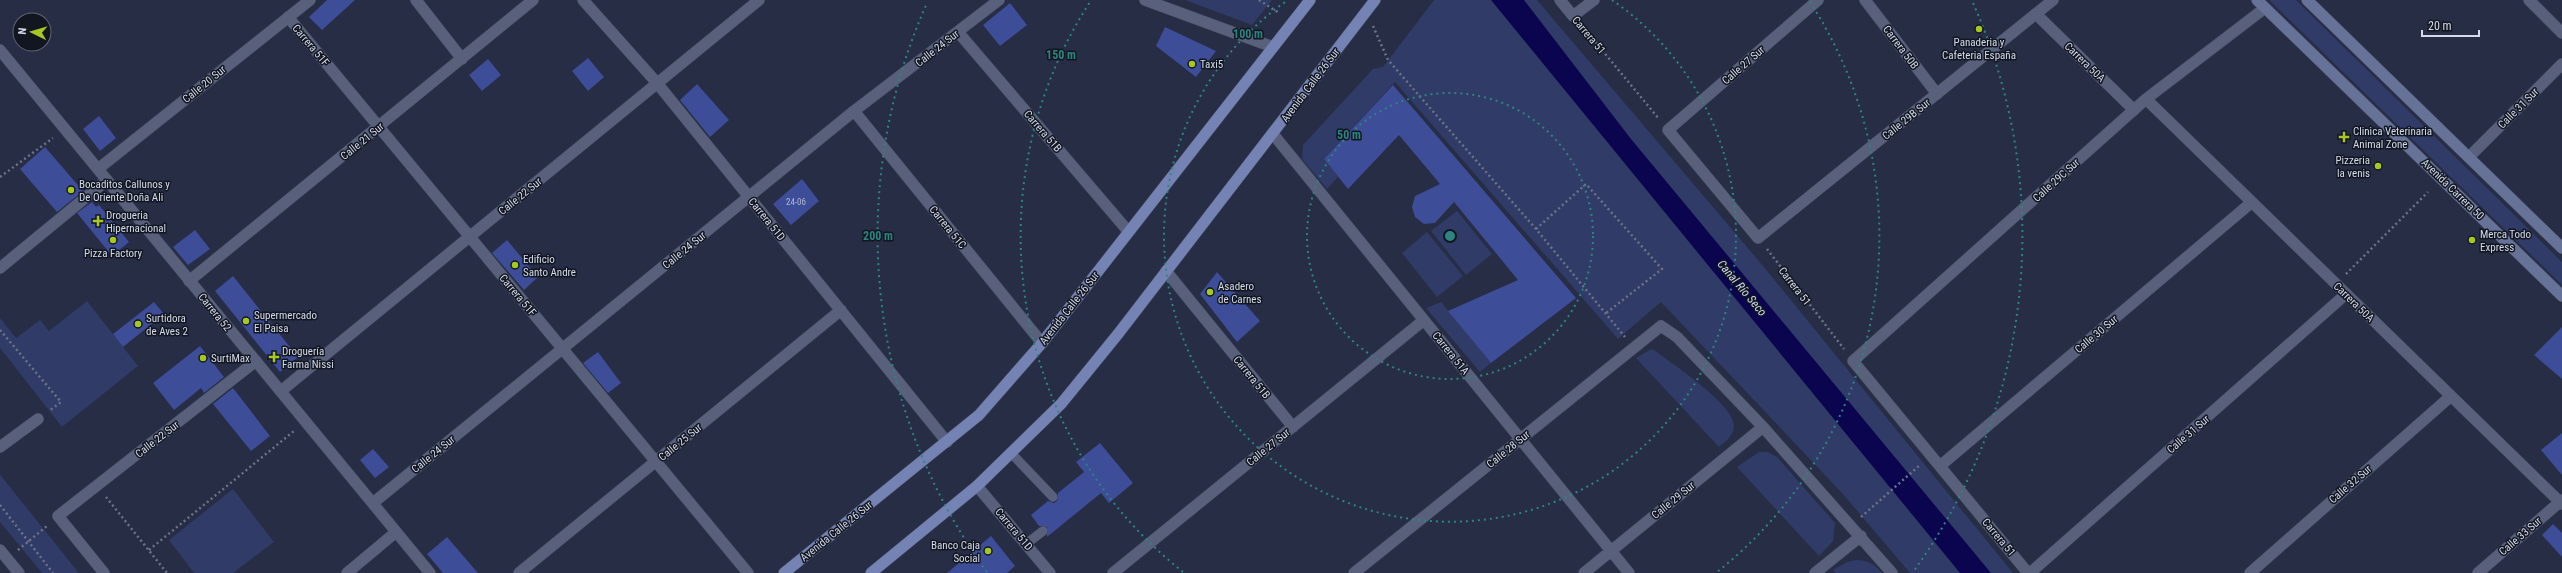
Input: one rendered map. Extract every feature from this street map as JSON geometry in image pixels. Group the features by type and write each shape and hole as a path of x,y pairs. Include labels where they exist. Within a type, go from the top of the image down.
{"main road":[{"name":"Avenida Calle 26 Sur","path":"784,573 947,442 995,398 1042,343 1310,0"},
{"name":"Avenida Calle 26 Sur","path":"871,573 977,486 1012,454 1061,404 1273,134 1375,0"},
{"path":"2307,0 2562,248"},
{"name":"Avenida Carrera 50","path":"2261,4 2562,296"}],"street":[{"name":"Calle 20 Sur","path":"98,169 310,0"},
{"path":"416,0 462,59"},
{"name":"Calle 21 Sur","path":"189,281 533,0"},
{"name":"Carrera 51D","path":"583,0 657,83 947,442"},
{"name":"Calle 22 Sur","path":"280,391 759,0"},
{"name":"Calle 24 Sur","path":"372,503 854,111 999,0"},
{"path":"1145,0 1273,47"},
{"name":"Carrera 51","path":"1560,0 1573,16"},
{"path":"1573,16 1594,0"},
{"name":"Calle 27 Sur","path":"1668,130 1818,0"},
{"name":"Carrera 50B","path":"1865,0 1937,94"},
{"name":"Calle 29B Sur","path":"1758,238 2053,0"},
{"path":"2529,0 2562,33"},
{"name":"Calle 29C Sur","path":"1853,361 2146,99 2261,4"},
{"name":"Carrera 50A","path":"2036,14 2134,110"},
{"name":"Carrera 51F","path":"288,17 748,573"},
{"name":"Carrera 51B","path":"958,32 1128,231"},
{"name":"Carrera 52","path":"0,50 430,573"},
{"name":"Calle 31 Sur","path":"2474,152 2562,64"},
{"name":"Carrera 50A","path":"2146,99 2561,502"},
{"name":"Carrera 51C","path":"854,111 1042,343"},
{"path":"1668,130 1758,238"},
{"name":"Carrera 51A","path":"1273,134 1629,573"},
{"path":"0,268 107,180"},
{"name":"Calle 30 Sur","path":"1940,466 2252,202"},
{"name":"Carrera 51B","path":"1166,271 1293,427"},
{"name":"Calle 31 Sur","path":"2029,573 2346,294"},
{"name":"Calle 25 Sur","path":"519,573 841,310"},
{"name":"Calle 27 Sur","path":"1113,573 1424,320"},
{"name":"Calle 28 Sur","path":"1354,573 1661,326 1677,337 1763,427"},
{"name":"Calle 22 Sur","path":"58,516 256,361"},
{"name":"Carrera 51","path":"1853,361 2029,573"},
{"name":"Calle 32 Sur","path":"2250,573 2451,396"},
{"path":"1,448 38,419"},
{"path":"1763,427 1852,525 1892,573"},
{"name":"Calle 29 Sur","path":"1584,573 1763,427"},
{"name":"Carrera 51D","path":"977,486 1050,573"},
{"name":"Calle 33 Sur","path":"2478,573 2561,502"},
{"path":"58,516 104,573"},
{"path":"347,573 396,532"},
{"path":"1815,573 1861,536"},
{"path":"0,550 4,562 19,573"}],"lane":[{"path":"1012,454 1053,497"},
{"path":"1026,544 1043,530"}],"path":[{"path":"1259,0 1279,13"},
{"name":"Carrera 51","path":"1573,16 1668,130"},
{"path":"1373,26 1388,60 1536,229 1634,348"},
{"path":"0,177 65,129"},
{"path":"1536,229 1586,184 1662,269 1605,314"},
{"path":"2336,284 2428,192"},
{"name":"Carrera 51","path":"1758,238 1853,361"},
{"path":"0,330 61,402 38,419"},
{"path":"149,550 305,422"},
{"path":"1852,525 1915,470"},
{"path":"97,486 167,573"},
{"path":"0,504 53,573"},
{"path":"4,562 58,516"}],"shaded area":[{"path":"1185,0 1272,0 1252,25"},
{"path":"1434,0 1537,0 1764,267 2013,573 1910,573 1842,493 1661,302 1618,339 1395,82 1324,159 1338,177 1327,189 1302,159 1303,145 1373,69 1383,67"},
{"path":"2269,0 2296,0 2562,262 2562,285"},
{"path":"1457,211 1492,254 1466,275 1431,231"},
{"path":"1427,232 1463,276 1437,297 1402,253"},
{"path":"87,301 138,366 62,427 0,348 0,318 16,338 40,320 49,331"},
{"path":"1441,302 1491,363 1480,372 1426,308"},
{"path":"1651,349 1714,396 1731,416 1734,425 1733,432 1719,447 1636,358"},
{"path":"1759,452 1768,452 1777,457 1835,523 1833,541 1819,556 1737,467"},
{"path":"0,474 79,573 42,573 0,522"},
{"path":"233,489 274,542 233,573 194,573 169,540"},
{"path":"1856,560 1870,563 1882,573 1836,573 1833,570 1847,562"}],"water":[{"name":"Canal Río Seco","path":"1491,0 1524,0 1631,139 1991,573 1960,573"}],"building":[{"path":"327,0 355,0 322,30 309,17"},
{"path":"1010,3 1027,25 1000,46 983,25"},
{"name":"Taxi5","path":"1165,27 1216,51 1196,77 1156,46"},
{"path":"588,58 604,77 588,91 572,71"},
{"path":"488,59 501,75 482,91 469,75"},
{"path":"697,84 729,120 710,137 680,100"},
{"path":"1393,85 1576,298 1491,363 1448,311 1518,280 1454,202 1435,223 1424,224 1415,217 1412,207 1415,196 1440,184 1399,135 1348,189 1324,159"},
{"path":"99,116 116,138 100,151 83,129"},
{"path":"45,147 83,191 57,212 20,169"},
{"path":"802,179 819,201 791,225 773,204"},
{"path":"92,202 96,207 99,205 129,242 112,256 77,213"},
{"path":"195,230 210,249 188,265 173,247"},
{"name":"Edificio Santo Andre","path":"507,240 538,277 524,290 492,253"},
{"path":"1217,272 1260,321 1237,342 1200,294"},
{"path":"233,276 298,357 280,372 215,291"},
{"name":"Surtidora de Aves 2","path":"154,302 164,314 123,347 113,334"},
{"path":"2562,327 2562,379 2534,355"},
{"path":"200,346 224,377 204,393 201,388 174,410 153,383"},
{"path":"598,352 621,383 608,393 583,363"},
{"path":"233,388 270,436 251,451 213,404"},
{"path":"2562,433 2562,475 2541,450"},
{"path":"1100,443 1133,483 1109,503 1101,493 1047,537 1047,527 1039,526 1031,515 1048,501 1054,503 1057,501 1058,493 1084,472 1076,462"},
{"path":"373,449 389,467 375,478 360,460"},
{"path":"2553,524 2562,533 2562,557 2542,535"},
{"name":"Banco Caja Social","path":"991,536 1015,566 1007,573 947,573"},
{"path":"447,537 478,573 443,573 427,554"}],"place":[{"name":"Panaderia y Cafeteria España","path":"1979,29"},
{"name":"Taxi5","path":"1192,64"},
{"name":"Clinica Veterinaria Animal Zone","path":"2344,137"},
{"name":"Pizzeria la venis","path":"2378,166"},
{"name":"Bocaditos Callunos y De Oriente Doña Ali","path":"71,190"},
{"name":"Drogueria Hipernacional","path":"98,221"},
{"name":"Pizza Factory","path":"113,240"},
{"name":"Merca Todo Express","path":"2472,240"},
{"name":"Edificio Santo Andre","path":"515,265"},
{"name":"Asadero de Carnes","path":"1210,292"},
{"name":"Supermercado El Paisa","path":"246,321"},
{"name":"Surtidora de Aves 2","path":"138,324"},
{"name":"Droguería Farma Nissi","path":"274,357"},
{"name":"SurtiMax","path":"203,358"},
{"name":"Banco Caja Social","path":"988,551"}]}
